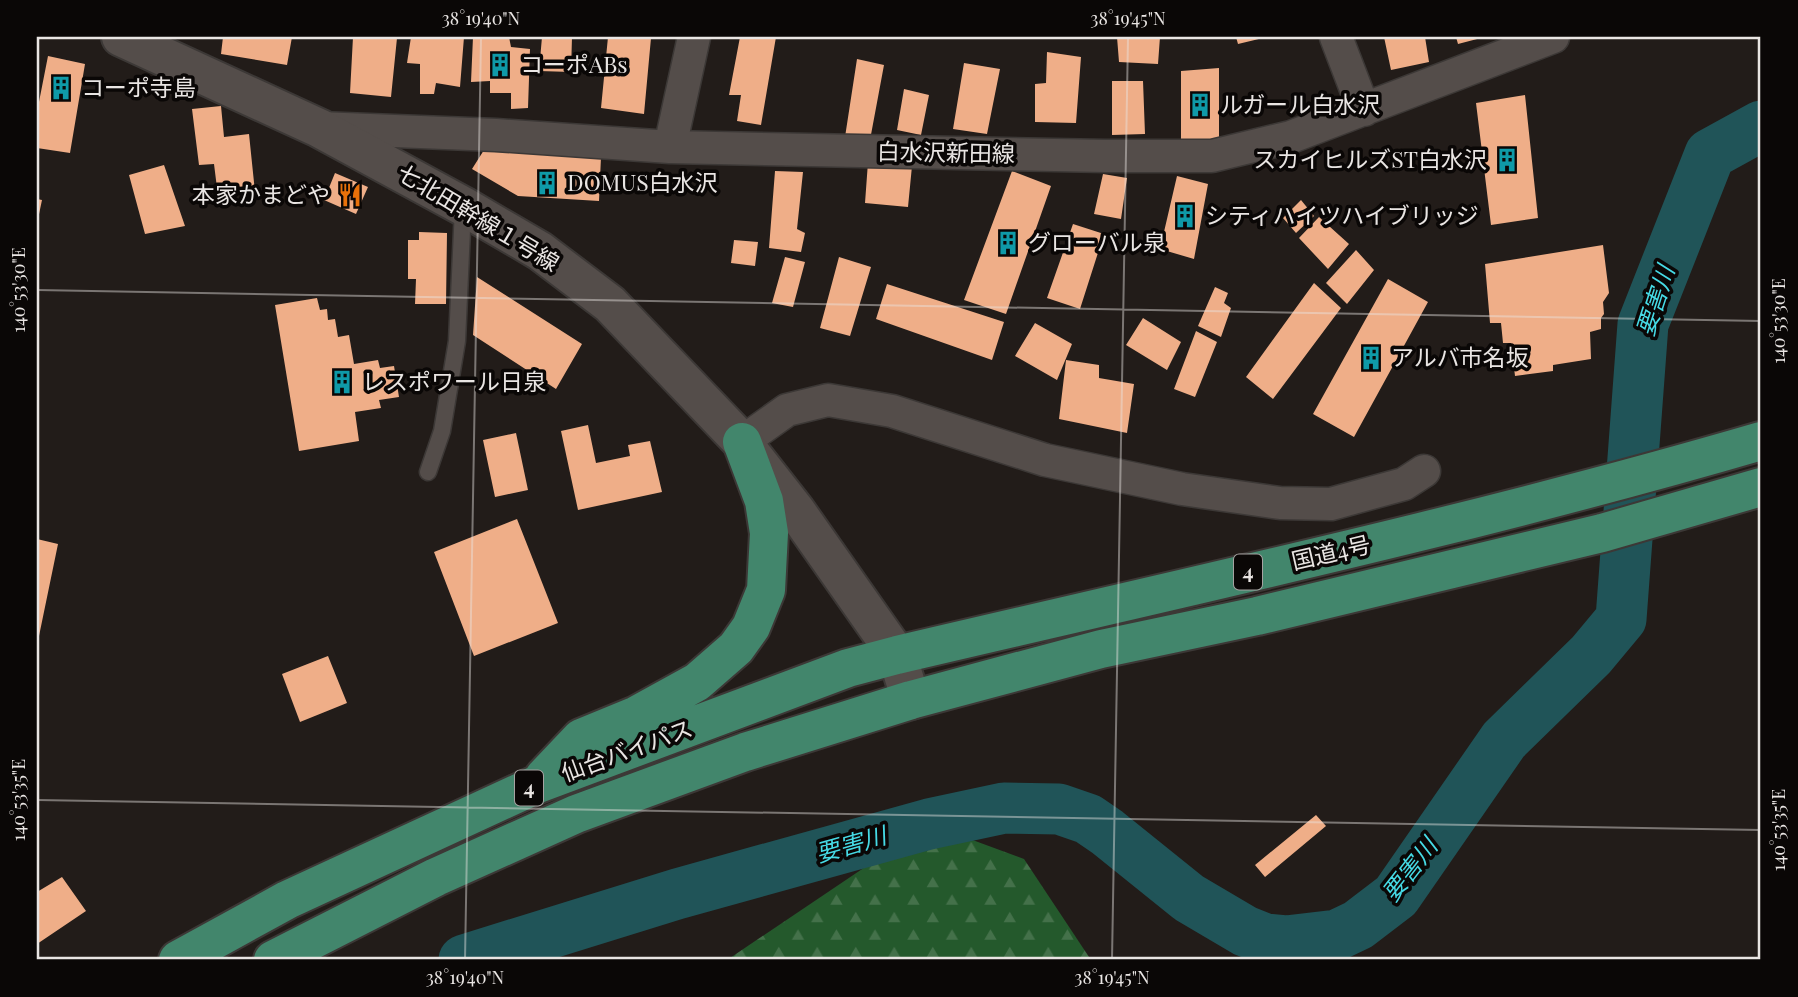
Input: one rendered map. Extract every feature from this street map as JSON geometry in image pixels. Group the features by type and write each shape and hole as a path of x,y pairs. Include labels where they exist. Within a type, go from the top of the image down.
{"highway":[{"name":"国道4号","path":"897,654 1356,547 1680,465 1761,441"},
{"path":"538,784 581,738 637,715 697,681 736,648 751,627 766,590 769,533 764,501 742,442"},
{"name":"国道4号","path":"911,700 1101,649 1258,616 1602,533 1761,487"},
{"name":"仙台バイパス","path":"178,960 287,900 538,784 849,668 897,654"},
{"name":"仙台バイパス","path":"273,960 436,877 576,814 746,752 911,700"}],"street":[{"name":"七北田幹線１号線","path":"121,37 319,128 463,206 540,251 610,304 742,442 796,511 897,654 911,700"},
{"path":"670,147 694,37"},
{"path":"1336,37 1364,110"},
{"name":"白水沢新田線","path":"319,128 496,135 670,147 1212,156 1291,137 1553,37"},
{"path":"742,442 787,410 828,400 892,411 1045,460 1182,489 1280,503 1331,504 1404,484 1424,471"}],"lane":[{"path":"428,472 442,431 457,341 463,206"}],"green space":[{"path":"929,824 1024,859 1091,960 730,960 730,958"}],"building":[{"path":"223,37 292,37 287,65 221,54"},
{"path":"353,37 397,38 391,97 350,93"},
{"path":"411,37 464,37 460,87 436,83 434,94 420,94 420,64 407,63"},
{"name":"コーポABs","path":"473,37 509,37 511,47 530,49 528,108 511,109 511,93 490,93 490,81 471,82"},
{"path":"542,37 572,37 571,72 539,71"},
{"path":"608,37 651,38 644,114 601,108"},
{"path":"740,37 776,37 761,125 737,121 741,95 729,95"},
{"path":"1117,37 1160,37 1158,64 1119,62"},
{"path":"1236,37 1263,37 1263,38 1238,44"},
{"path":"1384,37 1425,37 1429,62 1391,70"},
{"path":"1456,37 1481,37 1481,38 1458,44"},
{"path":"1047,52 1081,57 1076,123 1035,122 1035,84 1046,83"},
{"name":"コーポ寺島","path":"48,56 85,64 70,153 37,148 37,112"},
{"path":"857,59 884,65 870,140 845,137"},
{"path":"964,63 1000,69 987,134 953,129"},
{"name":"ルガール白水沢","path":"1219,68 1219,139 1181,141 1181,71"},
{"path":"1112,81 1143,81 1145,134 1112,135"},
{"path":"904,89 929,95 921,135 897,130"},
{"name":"スカイヒルズST白水沢","path":"1525,95 1538,218 1491,225 1476,103"},
{"path":"221,106 224,137 249,134 255,192 218,196 214,164 199,165 192,109"},
{"name":"DOMUS白水沢","path":"484,150 601,157 599,201 518,196 472,169"},
{"path":"868,162 912,166 908,207 865,203"},
{"path":"164,165 185,226 145,234 129,175"},
{"path":"775,171 803,172 797,229 805,233 801,252 769,248"},
{"name":"グローバル泉","path":"1012,171 1051,186 1006,314 964,300"},
{"path":"335,173 368,187 356,214 324,200"},
{"path":"1103,174 1127,178 1121,219 1094,214"},
{"name":"シティハイツハイブリッジ","path":"1177,176 1208,184 1194,259 1160,249"},
{"path":"37,199 42,200 38,219 37,219"},
{"path":"1301,200 1314,216 1296,233 1283,218"},
{"path":"1319,217 1349,244 1328,269 1299,238"},
{"path":"1073,224 1104,234 1080,309 1047,298"},
{"path":"419,232 447,233 446,304 415,304 416,279 408,279 408,240 419,240"},
{"path":"734,240 758,242 755,266 731,263"},
{"path":"1603,245 1609,293 1603,302 1601,329 1590,332 1591,359 1553,365 1553,371 1515,376 1511,343 1503,343 1501,323 1490,323 1485,264"},
{"path":"1356,250 1374,270 1347,304 1326,283"},
{"path":"785,257 805,262 793,307 772,303"},
{"path":"839,257 871,267 850,336 820,328"},
{"path":"477,277 582,344 556,389 473,335"},
{"name":"アルバ市名坂","path":"1388,279 1428,302 1354,437 1313,414"},
{"path":"1314,283 1341,308 1273,399 1246,377"},
{"path":"887,284 1004,322 992,360 876,319"},
{"path":"1215,287 1228,293 1224,303 1231,308 1221,337 1198,326"},
{"name":"レスポワール日泉","path":"317,298 320,310 327,309 328,320 335,319 338,337 349,335 354,364 378,360 380,368 394,366 399,397 379,400 381,408 355,412 359,441 299,451 275,305"},
{"path":"1143,318 1181,342 1167,370 1126,345"},
{"path":"1035,323 1072,344 1057,380 1015,356"},
{"path":"1196,331 1217,342 1195,397 1174,389"},
{"path":"1066,360 1099,365 1099,378 1134,384 1127,433 1059,419"},
{"path":"588,425 596,463 630,456 628,445 650,441 662,492 578,510 561,431"},
{"path":"516,433 528,490 495,497 483,440"},
{"path":"517,519 558,623 474,656 434,552"},
{"path":"37,539 58,544 39,636 37,636"},
{"path":"328,656 347,703 300,722 282,674"},
{"path":"1316,815 1326,826 1265,877 1255,865"},
{"path":"62,877 86,911 37,944 37,892"}],"waterway":[{"name":"要害川","path":"464,960 677,894 929,824 1004,808 1059,809 1088,819 1189,898 1245,931 1265,939 1286,941 1337,935 1358,925 1396,896 1504,740 1591,655 1621,619 1643,324 1710,154 1761,126"}],"place":[{"name":"コーポABs","path":"500,65"},
{"name":"コーポ寺島","path":"61,88"},
{"name":"ルガール白水沢","path":"1200,105"},
{"name":"スカイヒルズST白水沢","path":"1507,160"},
{"name":"DOMUS白水沢","path":"547,183"},
{"name":"本家かまどや","path":"350,195"},
{"name":"シティハイツハイブリッジ","path":"1185,216"},
{"name":"グローバル泉","path":"1008,243"},
{"name":"アルバ市名坂","path":"1371,358"},
{"name":"レスポワール日泉","path":"342,382"}]}
